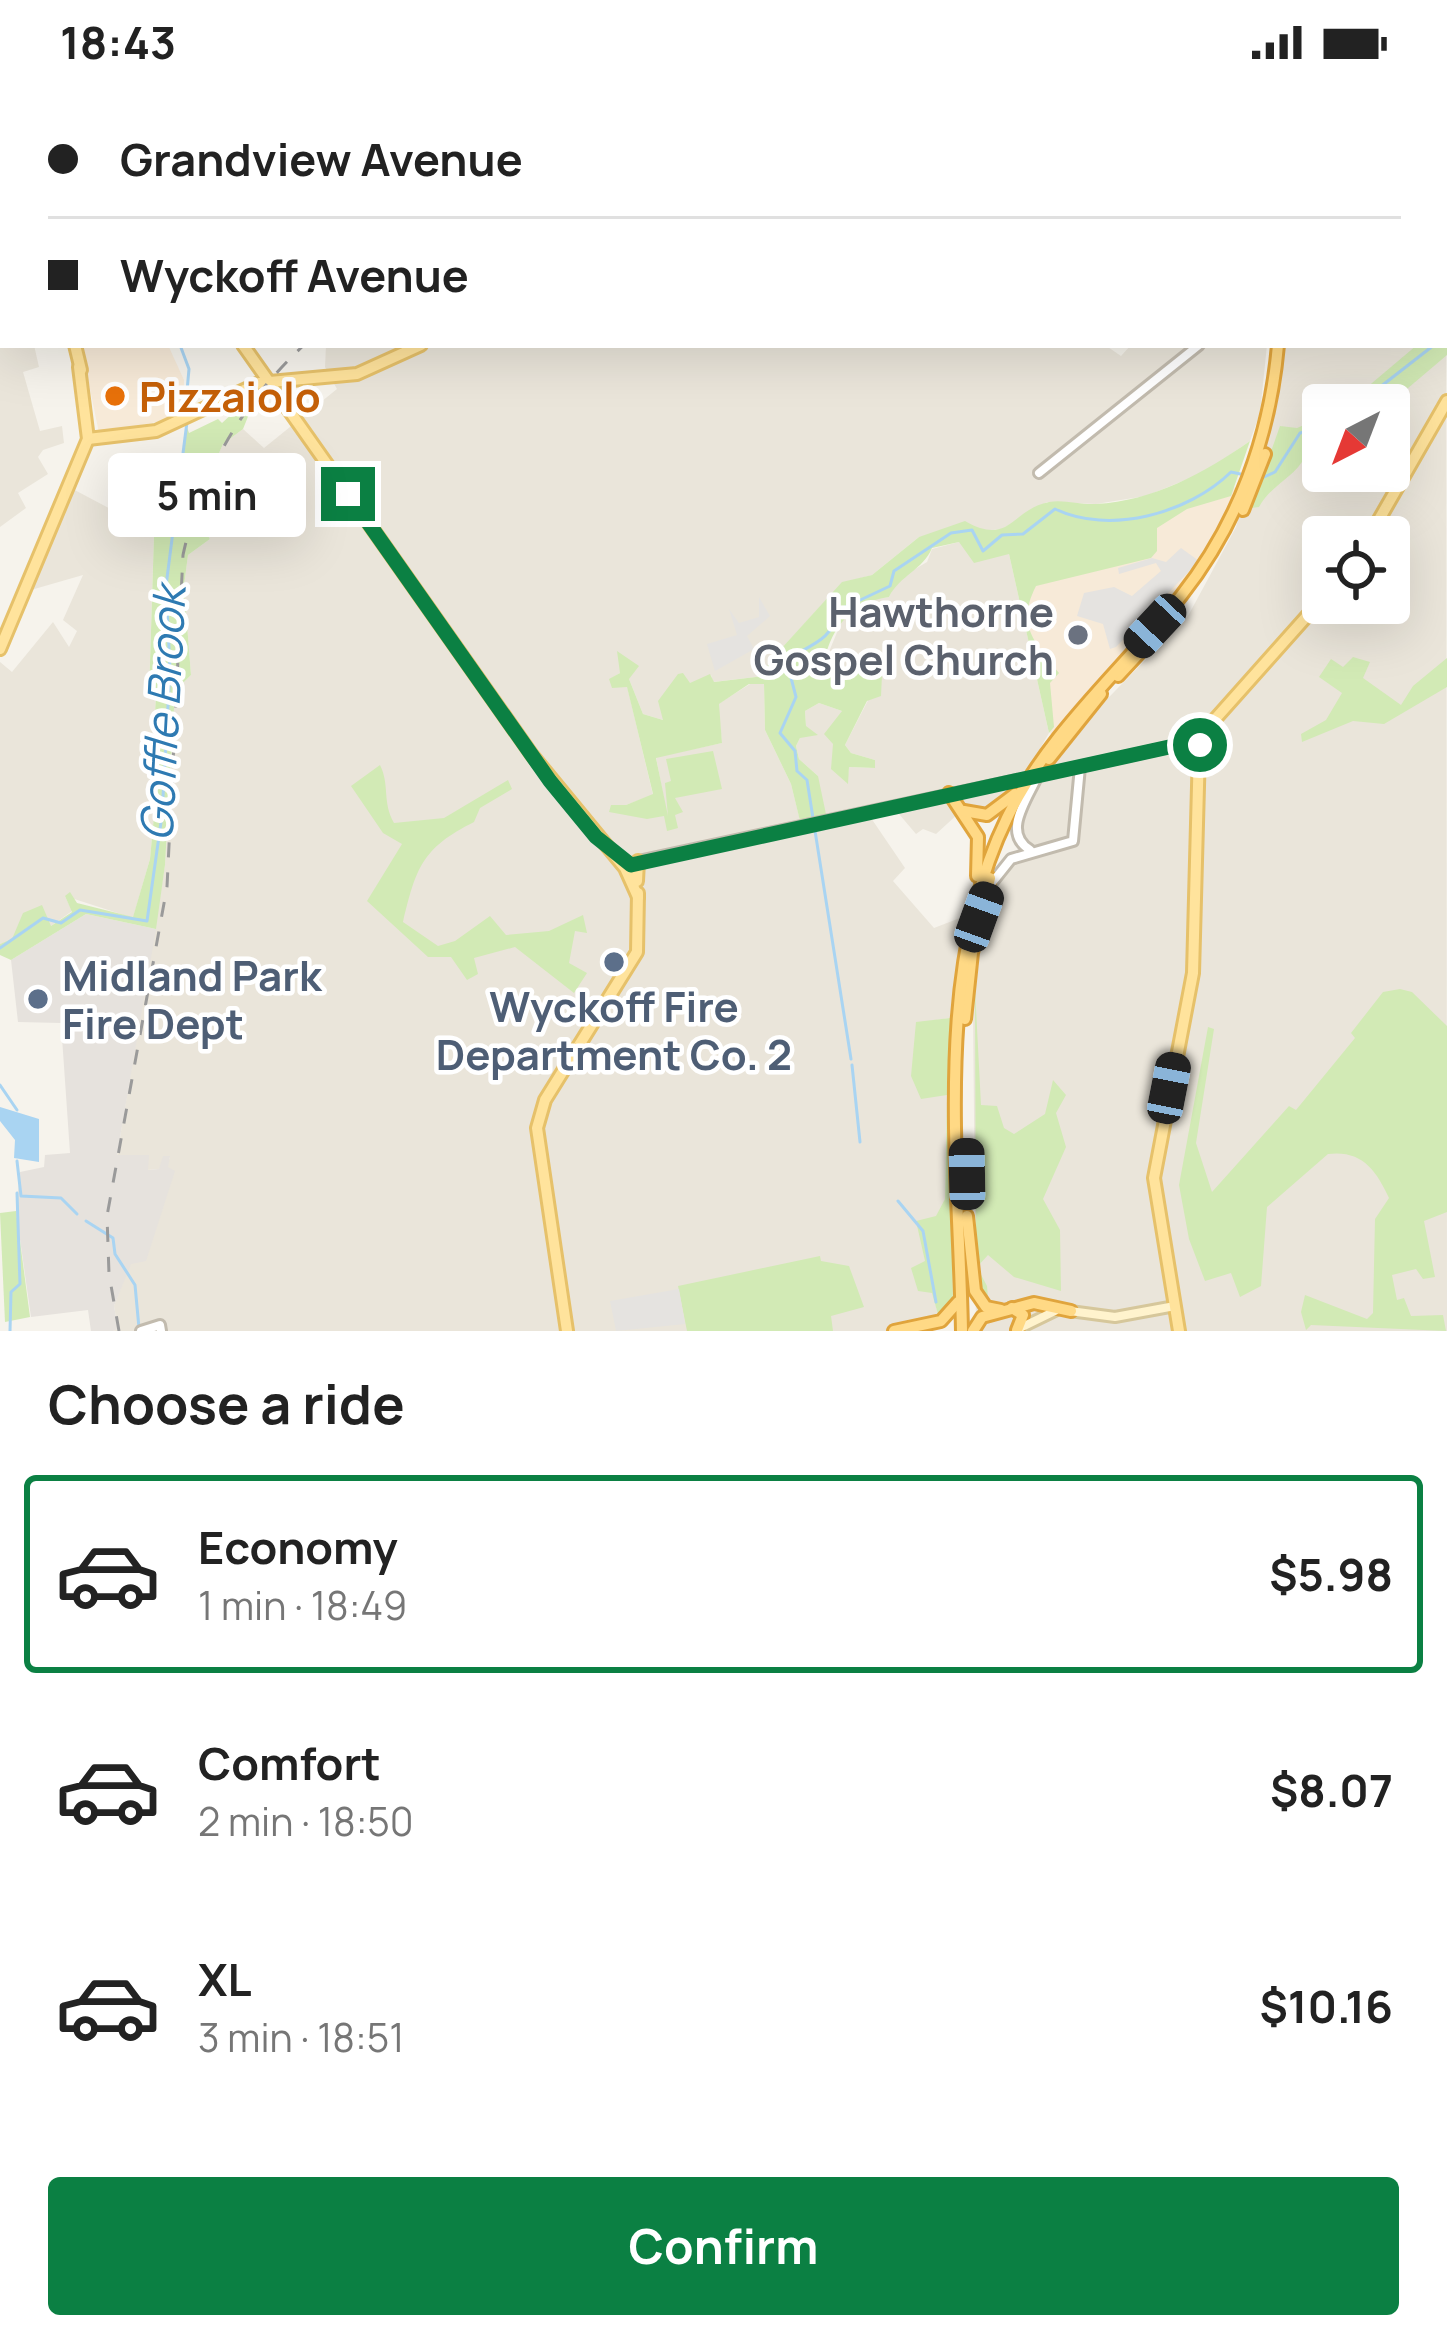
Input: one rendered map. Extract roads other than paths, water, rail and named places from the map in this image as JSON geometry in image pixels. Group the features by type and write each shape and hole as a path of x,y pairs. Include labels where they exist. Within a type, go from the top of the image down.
{"highway":[{"path":"967,939 992,853 1034,776 1077,710 1180,597 1217,544 1262,439 1280,348"},
{"path":"949,794 965,812 987,815 1034,776"},
{"path":"965,1331 965,1015 979,917 1003,844 1034,776"},
{"path":"949,794 975,829 981,850 958,1027 965,1331"},
{"path":"967,1216 976,1295 986,1307 1044,1304 1071,1311"},
{"path":"937,1323 956,1306 961,1257"},
{"path":"1012,1308 1023,1315 1016,1330"},
{"path":"965,1331 982,1317 1012,1308 1034,1318"},
{"path":"894,1331 937,1323 965,1331"}],"main road":[{"path":"0,649 92,439 76,348"},
{"path":"245,348 596,837 631,864 637,881 637,952 545,1100 537,1128 567,1331"},
{"path":"92,439 177,424 268,381 357,374 414,348"},
{"path":"248,389 257,365"},
{"path":"1381,516 1447,401"},
{"path":"88,417 98,434 114,438"},
{"path":"1179,1331 1154,1178 1192,973 1201,740 1302,622"},
{"path":"631,864 638,897"},
{"path":"1016,1330 1034,1318 1071,1311 1121,1317 1174,1306"}],"street":[{"path":"1039,473 1194,348"},
{"path":"631,864 1201,740"},
{"path":"979,917 1000,867 1032,850 1073,842 1080,767"},
{"path":"1032,850 1019,842 1016,830 1034,776"},
{"path":"141,1331 160,1328"}],"water":[{"path":"0,1107 39,1119 39,1162 14,1158 15,1140 0,1121"}],"waterway":[{"name":"Goffle Brook","path":"963,84 974,84"},
{"name":"Goffle Brook","path":"1192,84 1206,84"},
{"name":"Goffle Brook","path":"181,348 189,369 185,413"},
{"path":"1384,384 1430,348"},
{"name":"Goffle Brook","path":"0,948 43,918 61,923 80,910 147,921 162,815 170,669 166,586 187,422"},
{"path":"1262,478 1275,472 1302,432"},
{"path":"851,1059 807,780 797,771 795,751 780,733 796,697 789,670 796,654 828,633 839,610 890,586 894,571 951,533 972,530 983,551 1002,535 1023,534 1055,509 1099,520 1147,516 1193,499 1231,472 1245,475"},
{"path":"852,1065 860,1142"},
{"name":"Goffle Brook","path":"0,1085 17,1110"},
{"name":"Goffle Brook","path":"17,1161 21,1196 61,1198 77,1214"},
{"path":"10,1331 11,1292 20,1284 17,1193"},
{"path":"898,1201 923,1231 936,1302"},
{"name":"Goffle Brook","path":"86,1221 113,1238 115,1254 135,1285 139,1328"}],"railway":[{"path":"119,1331 109,1274 107,1216 167,887 183,555 201,495 227,440 262,390 301,348"}],"place":[{"name":"Pizzaiolo","path":"115,396"},
{"name":"Hawthorne Gospel Church","path":"1078,635"},
{"name":"Wyckoff Fire Department Co. 2","path":"614,962"},
{"name":"Midland Park Fire Dept","path":"38,999"}]}
